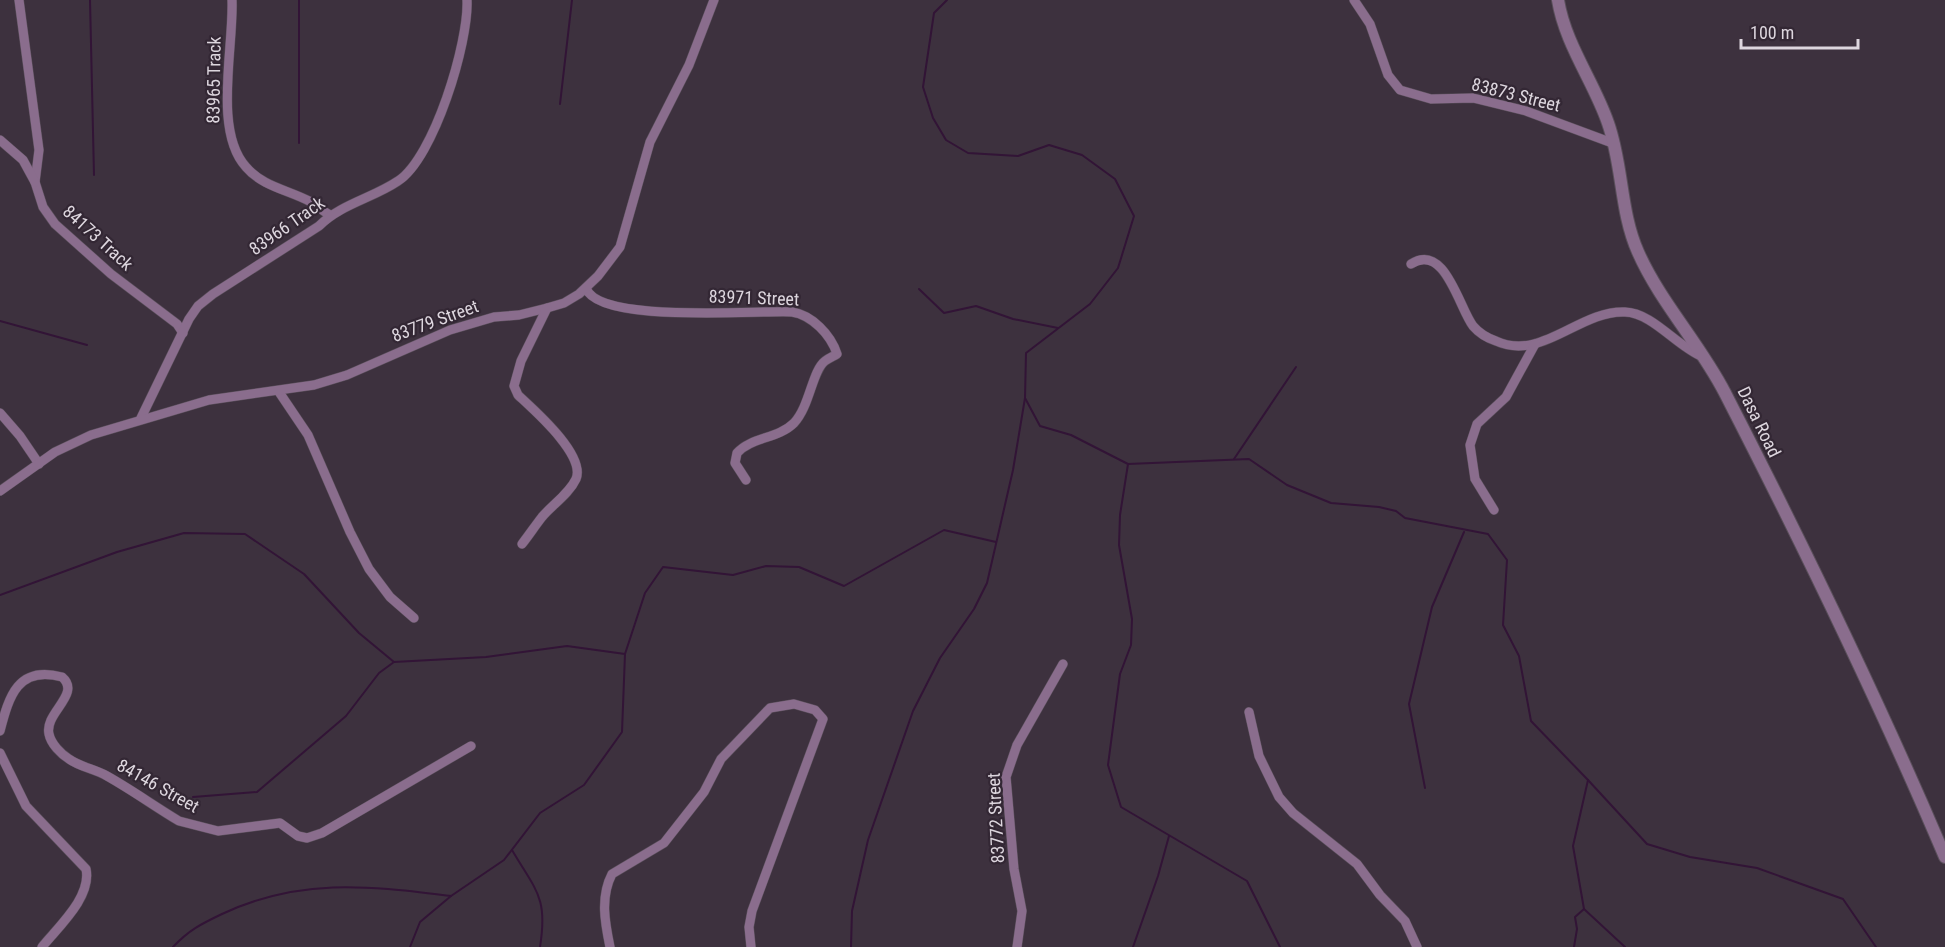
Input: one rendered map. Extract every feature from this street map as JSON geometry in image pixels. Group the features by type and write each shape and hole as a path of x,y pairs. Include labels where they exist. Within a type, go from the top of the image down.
{"street":[{"name":"84173 Track","path":"19,0 39,150 35,182 43,207 55,224 111,274 177,324 183,333"},
{"name":"83965 Track","path":"232,0 232,42 227,99 229,131 234,151 246,168 256,176 309,201 330,215"},
{"name":"83966 Track","path":"141,418 198,306 319,226 330,215 400,180 415,164 442,108 459,62 468,17 467,0"},
{"name":"83779 Street","path":"0,491 79,439 141,418 209,400 279,392 347,375 450,330 494,317 519,315 564,303 586,288 620,247 650,142 689,65 714,0"},
{"name":"Dasa Road","path":"1558,0 1577,55 1598,97 1616,144 1628,222 1638,254 1705,358 1793,530 1894,738 1945,856"},
{"name":"83873 Street","path":"1357,1 1370,24 1388,75 1400,90 1431,99 1473,98 1526,111 1616,144"},
{"path":"0,140 23,159 35,182"},
{"path":"1411,264 1418,259 1426,259 1441,268 1473,326 1483,335 1498,343 1520,348 1536,344 1582,323 1628,312 1644,316 1688,351 1705,358"},
{"name":"83971 Street","path":"586,288 596,299 622,308 666,312 792,312 806,315 818,325 837,354 822,364 808,402 792,424 775,435 747,446 737,453 735,463 746,480"},
{"path":"522,544 572,485 578,468 563,442 518,395 514,386 521,361 547,308"},
{"path":"1494,510 1475,479 1470,444 1477,424 1506,397 1536,344"},
{"path":"279,392 308,435 350,532 369,569 390,597 414,618"},
{"path":"0,413 20,436 39,464"},
{"name":"83772 Street","path":"1017,947 1022,910 1014,869 1006,777 1017,745 1063,664"},
{"name":"84146 Street","path":"0,731 11,696 18,685 33,676 62,677 67,682 68,691 51,717 48,733 57,749 71,761 105,775 179,821 192,826 226,831 276,822 307,838 322,832 471,746"},
{"path":"610,947 604,905 607,884 612,874 664,843 704,792 721,759 761,716 774,706 794,704 815,710 823,720 752,911 749,927 751,947"},
{"path":"1249,712 1259,756 1279,797 1293,813 1355,861 1382,898 1405,921 1417,947"},
{"path":"0,753 26,806 86,869 86,886 80,899 42,947"}],"waterway":[{"path":"90,0 94,175"},
{"path":"299,0 299,143"},
{"path":"560,104 572,0"},
{"path":"947,0 934,13 923,87 933,118 946,140 968,153 1018,156 1049,145 1082,155 1115,179 1134,216 1118,268 1090,304 1026,353 1025,398 1040,426 1071,435 1128,464 1249,459 1287,485 1331,503 1379,507 1396,511 1405,518 1488,534 1507,560 1503,625 1519,656 1531,721 1588,780 1573,846 1584,909 1575,917 1577,929 1574,947"},
{"path":"919,289 944,313 976,306 1013,319 1058,328"},
{"path":"0,321 87,345"},
{"path":"1234,459 1296,367"},
{"path":"851,947 852,911 868,840 913,711 940,658 974,609 987,583 1013,470 1025,398"},
{"path":"1128,464 1120,515 1119,545 1132,619 1131,645 1120,674 1108,765 1121,807 1247,881 1280,947"},
{"path":"410,947 420,922 451,896 504,860 540,813 584,785 622,732 625,654 645,593 663,567 733,575 766,566 799,567 844,586 944,530 996,542"},
{"path":"1425,788 1409,704 1432,607 1464,532"},
{"path":"0,595 117,552 184,533 245,534 304,574 359,633 394,662 486,657 567,646 625,654"},
{"path":"193,797 257,792 346,716 379,673 394,662"},
{"path":"1588,780 1647,844 1690,857 1757,868 1843,899 1876,947"},
{"path":"1133,947 1158,876 1169,836"},
{"path":"512,850 534,886 541,905 540,947"},
{"path":"173,947 201,924 251,902 279,894 335,887 391,889 451,896"},
{"path":"1584,909 1625,947"}]}
